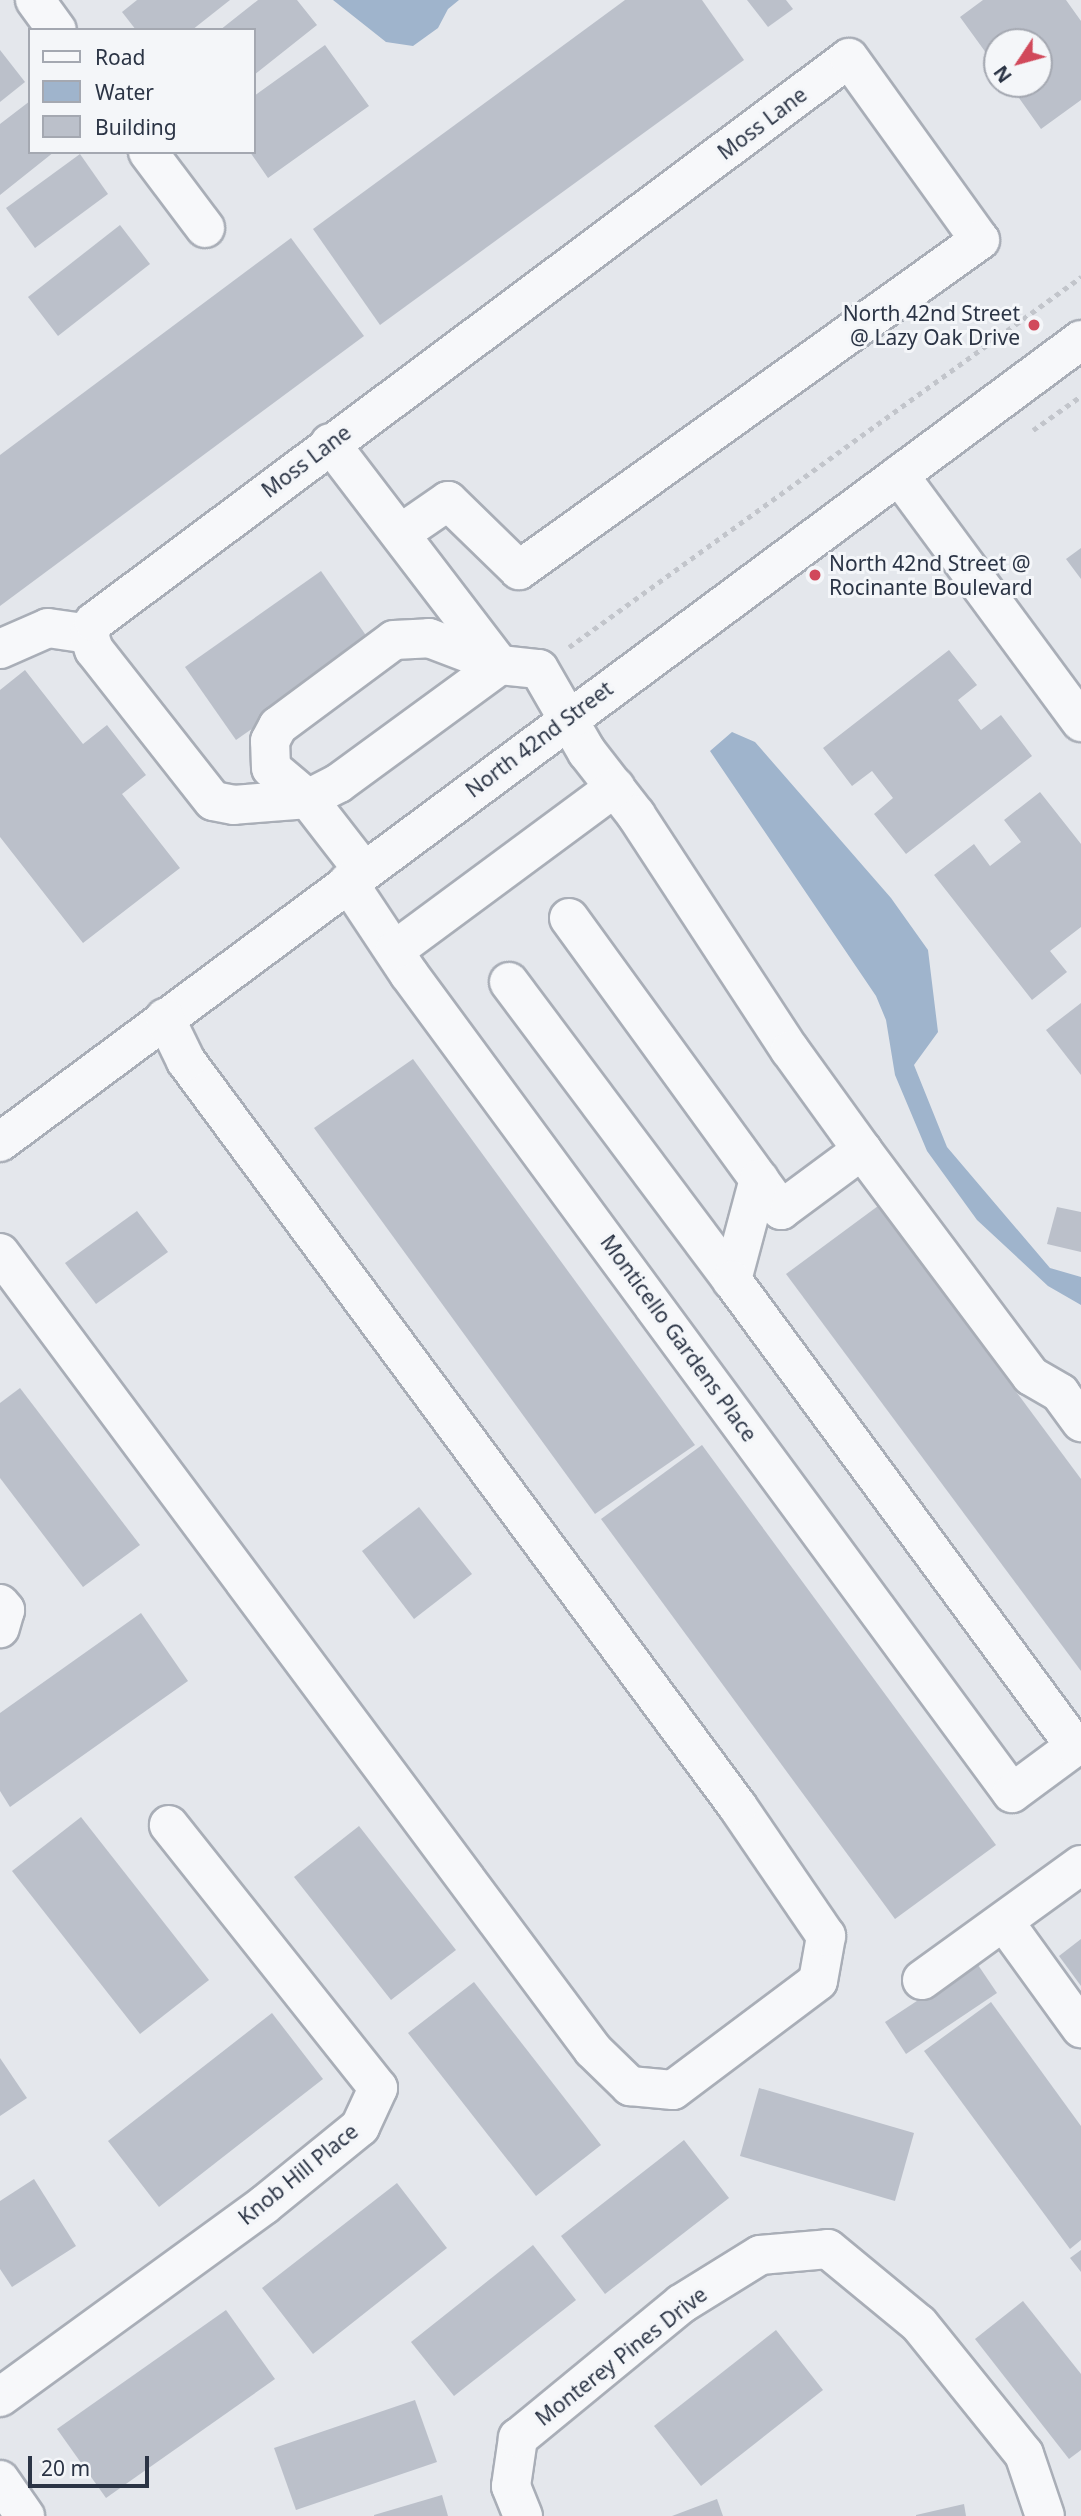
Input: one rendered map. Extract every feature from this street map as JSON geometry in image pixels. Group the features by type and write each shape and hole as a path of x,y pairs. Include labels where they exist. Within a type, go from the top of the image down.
{"street":[{"path":"35,0 56,28"},
{"name":"Moss Lane","path":"89,634 103,611 849,58 980,240 519,570 448,501 400,534"},
{"path":"150,154 205,228"},
{"name":"North 42nd Street","path":"0,1142 566,718 1081,340"},
{"path":"330,443 500,665"},
{"path":"899,475 1081,722"},
{"path":"0,649 48,628 89,634 94,650 213,801 234,805 308,799 339,783 500,665"},
{"path":"356,876 308,799 271,768 271,741 278,726 394,640 429,638 500,665 539,669 566,718 626,801 790,1050 1031,1376 1060,1394 1081,1422"},
{"path":"395,950 626,801"},
{"name":"Monticello Gardens Place","path":"356,876 395,950 1012,1793 1078,1744"},
{"path":"569,918 781,1210 862,1150"},
{"path":"509,982 1078,1744"},
{"path":"0,1253 465,1863 593,2050 630,2086 673,2090 818,1981 826,1936 665,1724 186,1061 165,1018"},
{"path":"732,1280 759,1179"},
{"path":"0,1604 5,1610 0,1628"},
{"name":"Knob Hill Place","path":"0,2397 264,2205 360,2127 378,2088 169,1825"},
{"path":"922,1980 1005,1923 1081,1865"},
{"path":"1005,1923 1081,2028"},
{"name":"Monterey Pines Drive","path":"523,2516 511,2486 518,2438 681,2304 748,2262 760,2255 828,2249 919,2324 1024,2454 1045,2516"},
{"path":"0,2480 25,2516"}],"path":[{"path":"557,656 1081,277"}],"water":[{"path":"333,0 459,0 448,9 438,28 413,46 386,42"},
{"path":"732,732 755,742 891,898 928,950 938,1032 914,1065 947,1147 1050,1268 1081,1277 1081,1305 1048,1286 977,1220 927,1151 895,1075 886,1020 876,996 710,751"}],"building":[{"path":"137,0 230,0 195,28 134,28 122,12"},
{"path":"258,0 297,0 317,25 256,73 256,28 223,28"},
{"path":"625,0 702,0 744,60 380,325 313,229"},
{"path":"747,0 786,0 793,9 768,27"},
{"path":"983,0 1066,0 1081,21 1081,100 1041,129 1019,98 1053,98 1053,28 983,28 983,49 960,17"},
{"path":"325,45 369,106 268,178 251,154 256,154 256,95"},
{"path":"0,50 25,82 0,102"},
{"path":"28,103 28,154 51,154 0,195 0,124"},
{"path":"80,154 108,194 35,248 6,208"},
{"path":"120,225 150,264 58,336 28,297"},
{"path":"291,238 364,336 0,606 0,455"},
{"path":"1081,548 1081,579 1066,559"},
{"path":"321,571 372,644 236,740 185,667"},
{"path":"949,650 977,685 958,700 981,730 1001,715 1032,756 906,854 874,814 893,798 872,771 852,786 823,748"},
{"path":"25,670 83,744 107,725 146,775 122,794 180,868 83,943 0,837 0,690"},
{"path":"1040,792 1081,844 1081,927 1050,951 1067,972 1032,1000 934,875 974,844 990,866 1021,842 1004,820"},
{"path":"1081,1003 1081,1075 1046,1030"},
{"path":"413,1059 695,1445 595,1514 314,1128"},
{"path":"878,1206 1081,1479 1081,1671 786,1274"},
{"path":"1057,1207 1081,1212 1081,1252 1047,1244"},
{"path":"137,1211 168,1252 96,1304 65,1263"},
{"path":"20,1388 140,1545 83,1587 0,1478 0,1403"},
{"path":"702,1445 996,1845 895,1919 601,1519"},
{"path":"419,1507 472,1574 414,1619 362,1551"},
{"path":"141,1613 188,1681 10,1807 0,1791 0,1713"},
{"path":"81,1817 209,1980 140,2034 12,1871"},
{"path":"359,1826 456,1950 391,2000 294,1877"},
{"path":"1081,1939 1081,1986 1059,1956"},
{"path":"976,1962 997,1993 906,2054 885,2022"},
{"path":"474,1982 601,2145 536,2196 408,2033"},
{"path":"991,2002 1081,2126 1081,2240 1070,2249 924,2051"},
{"path":"272,2013 323,2079 159,2207 108,2141"},
{"path":"0,2058 27,2098 0,2116"},
{"path":"759,2088 914,2133 895,2201 740,2156"},
{"path":"684,2140 729,2198 605,2294 561,2236"},
{"path":"34,2179 76,2246 12,2287 0,2269 0,2201"},
{"path":"397,2183 447,2248 313,2354 262,2288"},
{"path":"533,2245 576,2300 454,2396 411,2342"},
{"path":"1081,2250 1081,2272 1070,2258"},
{"path":"1023,2301 1081,2374 1081,2450 1069,2459 975,2339"},
{"path":"226,2310 275,2379 106,2498 57,2429"},
{"path":"776,2330 823,2390 701,2486 654,2426"},
{"path":"415,2400 437,2462 296,2510 274,2448"},
{"path":"442,2495 448,2516 374,2516 374,2515"},
{"path":"717,2499 723,2516 672,2516"},
{"path":"964,2504 966,2516 916,2516 916,2515"}],"place":[{"name":"North 42nd Street @ Lazy Oak Drive","path":"1034,325"},
{"name":"North 42nd Street @ Rocinante Boulevard","path":"815,575"}]}
